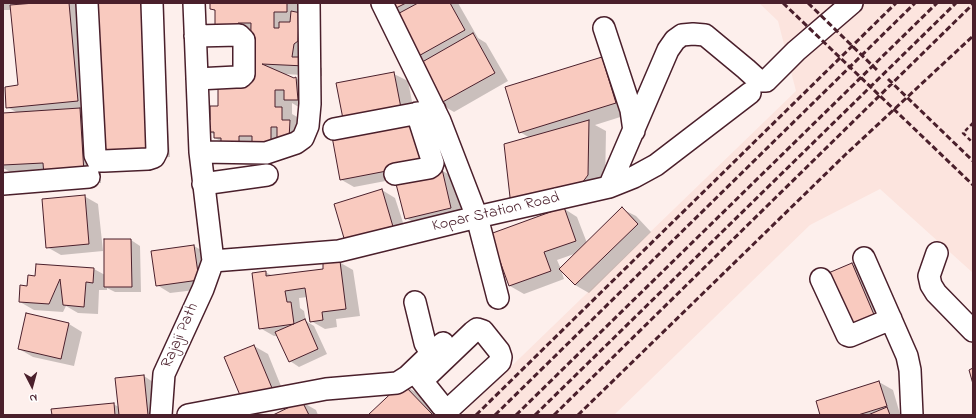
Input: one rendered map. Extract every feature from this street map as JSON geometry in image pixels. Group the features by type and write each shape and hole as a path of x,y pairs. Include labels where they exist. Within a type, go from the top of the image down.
{"street":[{"path":"87,3 95,155 98,161 104,162 148,159 154,157 156,151 152,3"},
{"path":"194,3 200,152 213,261"},
{"path":"200,152 266,153 296,143 303,138 308,126 310,104 309,3"},
{"path":"382,3 426,112 477,217 498,298"},
{"path":"609,187 668,50 674,40 682,35 705,35 757,79 766,81 796,51 852,3"},
{"path":"604,28 630,110 634,131"},
{"path":"195,36 239,35 244,40 244,74 241,77 197,79"},
{"name":"Kopar Station Road","path":"213,261 339,251 477,217 609,187 634,177 656,165 750,93"},
{"path":"334,129 426,112"},
{"path":"395,174 429,168 432,166 433,163 426,112"},
{"path":"203,184 267,175"},
{"path":"3,184 90,177"},
{"path":"937,253 929,276 931,285 936,293 973,331"},
{"path":"864,258 907,356 910,370 912,415"},
{"name":"Rajaji Path","path":"162,415 164,374 203,289 213,261"},
{"path":"821,280 847,335 850,336 891,319"},
{"path":"415,302 425,343 428,348 434,351"},
{"path":"188,415 326,390 397,383 408,376 418,376 434,351 477,314"}],"path":[{"path":"973,123 963,133 973,143"}],"shaded area":[{"path":"759,3 973,3 973,273 880,189 810,225 614,415 461,415 796,91 778,21"}],"building":[{"path":"69,3 78,101 6,108 5,87 18,85 10,5"},
{"path":"90,3 143,3 153,148 100,152"},
{"path":"210,3 287,3 287,12 274,12 274,28 279,28 279,22 290,22 291,11 301,13 299,18 298,41 294,44 292,57 305,57 305,66 262,64 294,78 296,77 298,100 284,100 284,90 275,90 275,107 282,107 282,120 290,120 289,139 277,139 277,127 271,127 271,143 252,148 252,136 239,136 239,146 221,142 221,138 214,138 214,132 208,132 202,120 210,120 210,106 218,106 218,80 250,80 251,23 238,23 238,32 215,32 215,10 210,9"},
{"path":"388,3 406,3 392,10"},
{"path":"418,3 450,3 465,30 415,58 392,17"},
{"path":"473,33 495,73 439,104 417,65"},
{"path":"602,57 616,103 519,133 505,87"},
{"path":"394,72 401,108 343,119 336,83"},
{"path":"80,108 84,173 44,176 43,163 3,165 3,113"},
{"path":"415,116 423,164 340,180 331,131"},
{"path":"589,120 588,175 579,187 511,206 504,144"},
{"path":"442,169 451,208 405,219 395,180"},
{"path":"382,189 394,230 346,245 334,204"},
{"path":"85,195 89,244 46,248 42,199"},
{"path":"564,207 576,241 544,252 551,271 509,286 490,234"},
{"path":"622,207 638,224 575,285 559,269"},
{"path":"104,239 131,239 132,287 104,287"},
{"path":"194,245 199,280 156,286 151,251"},
{"path":"340,261 346,309 322,312 323,320 310,322 305,288 285,291 287,302 291,302 294,324 259,329 252,273 266,271 266,276 323,269 323,263"},
{"path":"852,263 875,317 848,328 826,274"},
{"path":"36,264 94,268 93,283 86,282 84,307 63,305 60,279 49,304 19,302 20,285 27,286 28,275 35,276"},
{"path":"26,313 69,323 61,359 18,349"},
{"path":"305,319 318,349 289,362 275,332"},
{"path":"254,345 272,388 242,400 224,357"},
{"path":"973,368 973,384 969,370"},
{"path":"144,375 148,415 119,415 115,378"},
{"path":"879,381 887,406 858,415 820,415 816,401"},
{"path":"402,383 433,415 368,415"},
{"path":"302,401 309,415 273,415"},
{"path":"114,403 115,415 52,415 51,409"},
{"path":"887,407 890,415 868,415"}],"railway":[{"path":"783,3 973,185"},
{"path":"808,3 877,70"},
{"path":"476,415 896,3"},
{"path":"495,415 915,3"},
{"path":"516,415 937,3"},
{"path":"535,415 956,3"},
{"path":"554,415 973,4"},
{"path":"578,415 845,155 973,36"},
{"path":"888,79 973,161"}]}
